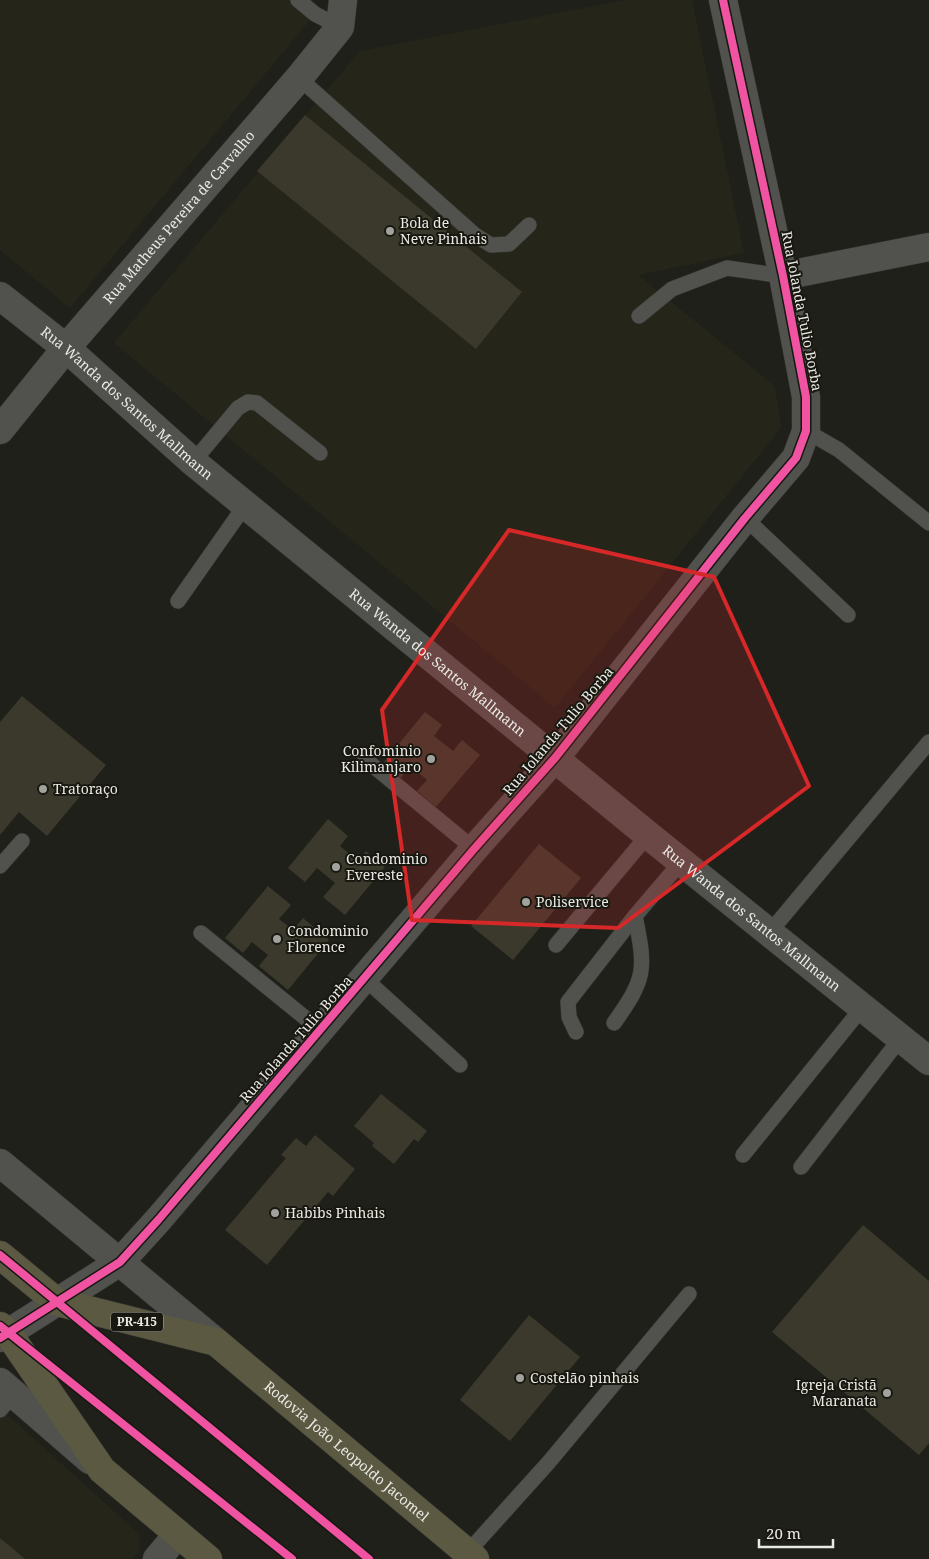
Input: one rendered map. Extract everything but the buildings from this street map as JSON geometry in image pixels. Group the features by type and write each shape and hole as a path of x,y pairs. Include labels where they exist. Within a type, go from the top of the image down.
{"highway":[{"name":"Rodovia João Leopoldo Jacomel","path":"0,1255 57,1302 216,1342 471,1556"},
{"path":"3,1332 102,1470 208,1559"}],"street":[{"path":"340,27 344,0"},
{"name":"Rua Iolanda Tulio Borba","path":"3,1332 57,1302 120,1262 159,1219 474,848 555,758 745,518 796,458 806,431 806,398 783,276 723,0"},
{"name":"Rua Matheus Pereira de Carvalho","path":"0,430 66,348 299,78 340,27"},
{"path":"783,276 929,247"},
{"name":"Rua Wanda dos Santos Mallmann","path":"0,296 66,348 193,462 648,835 929,1062"},
{"name":"Rodovia João Leopoldo Jacomel","path":"0,1163 216,1342"},
{"path":"5,1395 102,1470"},
{"path":"157,1559 178,1534"}],"lane":[{"path":"298,0 315,14 340,27"},
{"path":"299,78 475,235 491,245 508,244 529,225"},
{"path":"639,316 672,289 727,268 783,276"},
{"path":"193,462 238,408 248,402 257,403 320,453"},
{"path":"806,431 839,450 929,523"},
{"path":"178,601 246,504"},
{"path":"745,518 848,615"},
{"path":"769,933 929,742"},
{"path":"365,759 474,848"},
{"path":"556,945 648,835"},
{"path":"0,866 22,841"},
{"path":"576,1032 569,1017 568,1002 635,916 682,862"},
{"path":"614,1023 633,996 643,971 635,916"},
{"path":"201,933 320,1030"},
{"path":"364,978 460,1065"},
{"path":"742,1155 862,1008"},
{"path":"801,1167 900,1039"},
{"path":"471,1556 689,1294"}],"highlighted area":[{"path":"509,530 714,577 809,786 618,928 412,920 382,710"}],"shaded area":[{"path":"0,0 312,0 315,14 70,308 0,250"},
{"path":"625,0 692,0 744,253 638,275 775,386 781,428 555,708 114,343 360,51"},
{"path":"0,1408 139,1534 140,1549 132,1559 0,1559"}],"cycle path":[{"path":"0,1338 120,1262 159,1219 474,849 555,758 745,518 796,458 806,431 806,397 783,276 723,0"},
{"path":"0,1255 369,1559"},
{"path":"0,1326 292,1559"}],"place":[{"name":"Bola de Neve Pinhais","path":"390,231"},
{"name":"Confominio Kilimanjaro","path":"431,759"},
{"name":"Tratoraço","path":"43,789"},
{"name":"Condominio Evereste","path":"336,867"},
{"name":"Poliservice","path":"526,902"},
{"name":"Condominio Florence","path":"277,939"},
{"name":"Habibs Pinhais","path":"275,1213"},
{"name":"Costelão pinhais","path":"520,1378"},
{"name":"Igreja Cristã Maranata","path":"887,1393"}]}
